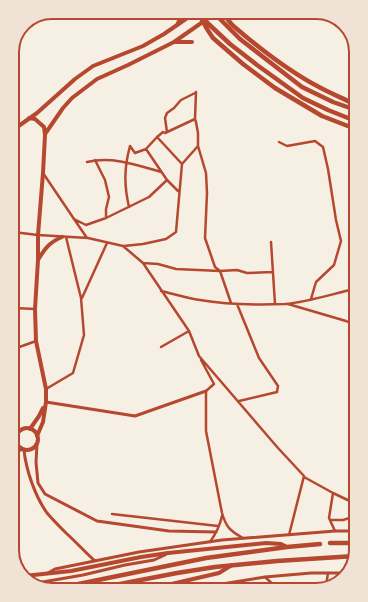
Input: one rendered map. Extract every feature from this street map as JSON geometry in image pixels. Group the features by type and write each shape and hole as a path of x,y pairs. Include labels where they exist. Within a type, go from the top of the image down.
{"highway":[{"path":"178,24 180,19"},
{"path":"201,19 213,38 243,64 275,88 322,116 349,126"},
{"path":"204,19 230,44 303,98 349,118"},
{"path":"220,19 240,39 302,87 349,108"},
{"path":"227,19 252,42 280,62 319,87 349,102"},
{"path":"330,543 349,543"},
{"path":"83,583 206,558 320,544"},
{"path":"125,583 215,567 348,556"}],"main road":[{"path":"19,126 37,113 75,79 93,66 143,46 187,19"},
{"path":"45,135 53,121 72,98 97,79 174,42 207,19"},
{"path":"174,42 192,42"},
{"path":"19,450 32,449 37,444 37,436 42,422 46,402 46,389 36,341 35,309 38,235 45,135 44,127 35,119 29,118"},
{"path":"38,260 48,245 55,240 64,237"},
{"path":"30,429 46,402"},
{"path":"19,432 26,428 34,431 37,436"},
{"path":"19,445 23,449"},
{"path":"32,575 86,568 168,553 266,543 280,544 287,547"},
{"path":"173,583 219,573 232,565"}],"street":[{"path":"167,132 165,118 167,113 181,100 196,92 194,119 198,133 198,146 206,172 208,193 205,238 215,267 220,271 231,304"},
{"path":"129,207 126,196 125,180 126,161 130,146 135,153 146,149 163,132 167,132 194,119"},
{"path":"157,137 182,164"},
{"path":"279,142 287,146 315,141 324,147 341,242 334,265 316,282 311,299"},
{"path":"19,233 88,238 123,246 143,244 166,239 176,232 182,164 198,146"},
{"path":"146,149 167,180 179,191"},
{"path":"87,162 95,160 126,161 161,172"},
{"path":"95,160 105,180 109,197 106,209 106,218"},
{"path":"43,173 88,238"},
{"path":"74,219 86,225 106,218 149,197 167,180"},
{"path":"46,389 73,373 84,335 81,298 64,237"},
{"path":"271,242 275,304"},
{"path":"81,298 107,243"},
{"path":"46,402 135,416 206,391 214,384 199,356 189,331 143,263 123,246"},
{"path":"143,263 158,264 176,269 220,271 236,270 247,273 272,272"},
{"path":"161,291 200,300 231,304 286,304 349,290"},
{"path":"237,304 259,358 278,386 277,392 238,401"},
{"path":"286,304 349,323"},
{"path":"19,308 35,309"},
{"path":"161,347 189,331"},
{"path":"19,347 36,341"},
{"path":"199,356 304,476 349,501"},
{"path":"206,391 206,432 222,513 225,522 232,532 244,538"},
{"path":"37,444 36,462 38,483 45,494 96,521 169,531 216,532"},
{"path":"23,449 26,465 33,485 47,512 56,524 95,561"},
{"path":"289,535 304,476"},
{"path":"33,485 38,483"},
{"path":"333,493 329,518 335,531"},
{"path":"210,542 221,520 222,513"},
{"path":"112,514 218,526"},
{"path":"330,520 343,520 349,518"},
{"path":"46,574 55,569 139,552 244,538 349,531"},
{"path":"44,582 154,560 168,553"},
{"path":"327,581 328,572"},
{"path":"228,583 265,577 340,572"},
{"path":"265,577 272,583"}]}
